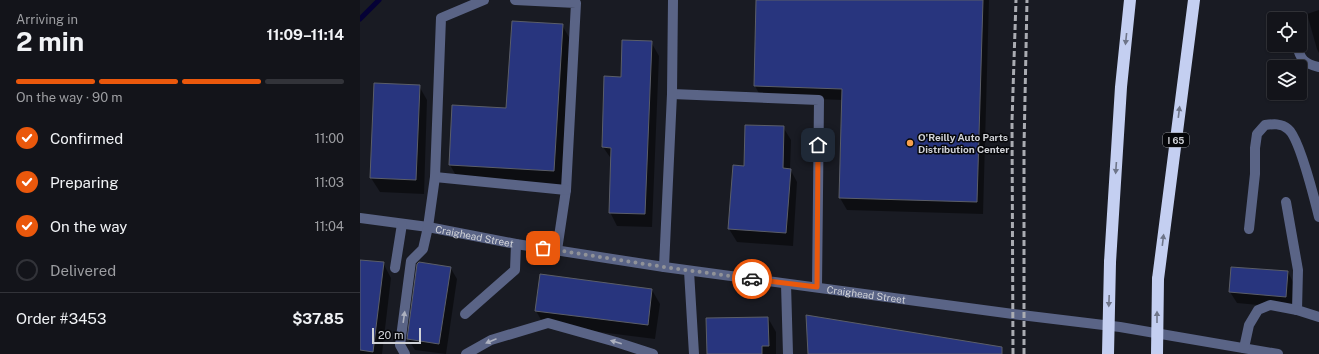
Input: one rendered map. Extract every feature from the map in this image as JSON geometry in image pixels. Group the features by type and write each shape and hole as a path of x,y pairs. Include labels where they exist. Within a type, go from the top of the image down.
{"highway":[{"path":"1108,354 1110,262 1121,87 1130,0"},
{"name":"I 65","path":"1157,354 1158,279 1194,0"}],"street":[{"path":"405,354 400,345 411,261 423,249 428,228 435,177 441,18 484,0"},
{"path":"515,0 576,3 566,190 556,250"},
{"path":"664,267 672,94 673,0"},
{"path":"1299,52 1300,57 1319,67"},
{"path":"672,94 819,100 817,287"},
{"path":"1249,229 1255,174 1255,148 1257,134 1264,125 1275,123 1287,128 1291,132 1298,146 1319,217"},
{"path":"435,177 566,190"},
{"path":"1286,202 1298,270 1297,310"},
{"name":"Craighead Street","path":"360,218 689,271 1012,314 1120,326 1278,354"},
{"path":"395,268 402,224"},
{"path":"465,314 515,270 516,244"},
{"path":"689,271 694,354"},
{"path":"786,284 788,354"},
{"path":"1244,348 1249,325 1258,310 1270,305 1297,310 1319,317"},
{"path":"466,354 491,340 548,323 653,354"}],"building":[{"name":"O'Reilly Auto Parts Distribution Center","path":"756,0 983,0 977,202 839,198 842,89 754,86"},
{"path":"512,21 563,24 554,171 449,165 452,105 506,108"},
{"path":"622,40 652,41 645,214 609,213 611,148 602,147 604,76 621,77"},
{"path":"374,83 420,85 416,180 370,178"},
{"path":"745,125 784,126 783,168 791,169 786,233 728,229 733,165 744,166"},
{"path":"360,260 384,262 373,352 360,350"},
{"path":"419,262 451,267 439,344 407,339 417,264"},
{"path":"1231,267 1288,271 1286,297 1229,292"},
{"path":"540,274 652,289 648,325 535,311"},
{"path":"806,315 1002,347 1002,354 808,354"},
{"path":"768,317 769,346 762,346 762,354 707,354 706,318"}],"waterway":[{"path":"360,19 379,0"}],"railway":[{"path":"1013,354 1012,121 1016,0"},
{"path":"1024,354 1024,147 1027,0"}],"way so far":[{"path":"543,248 752,279"}],"place":[{"name":"O'Reilly Auto Parts Distribution Center","path":"910,143"}],"route":[{"path":"752,279 817,287 818,145"}]}
